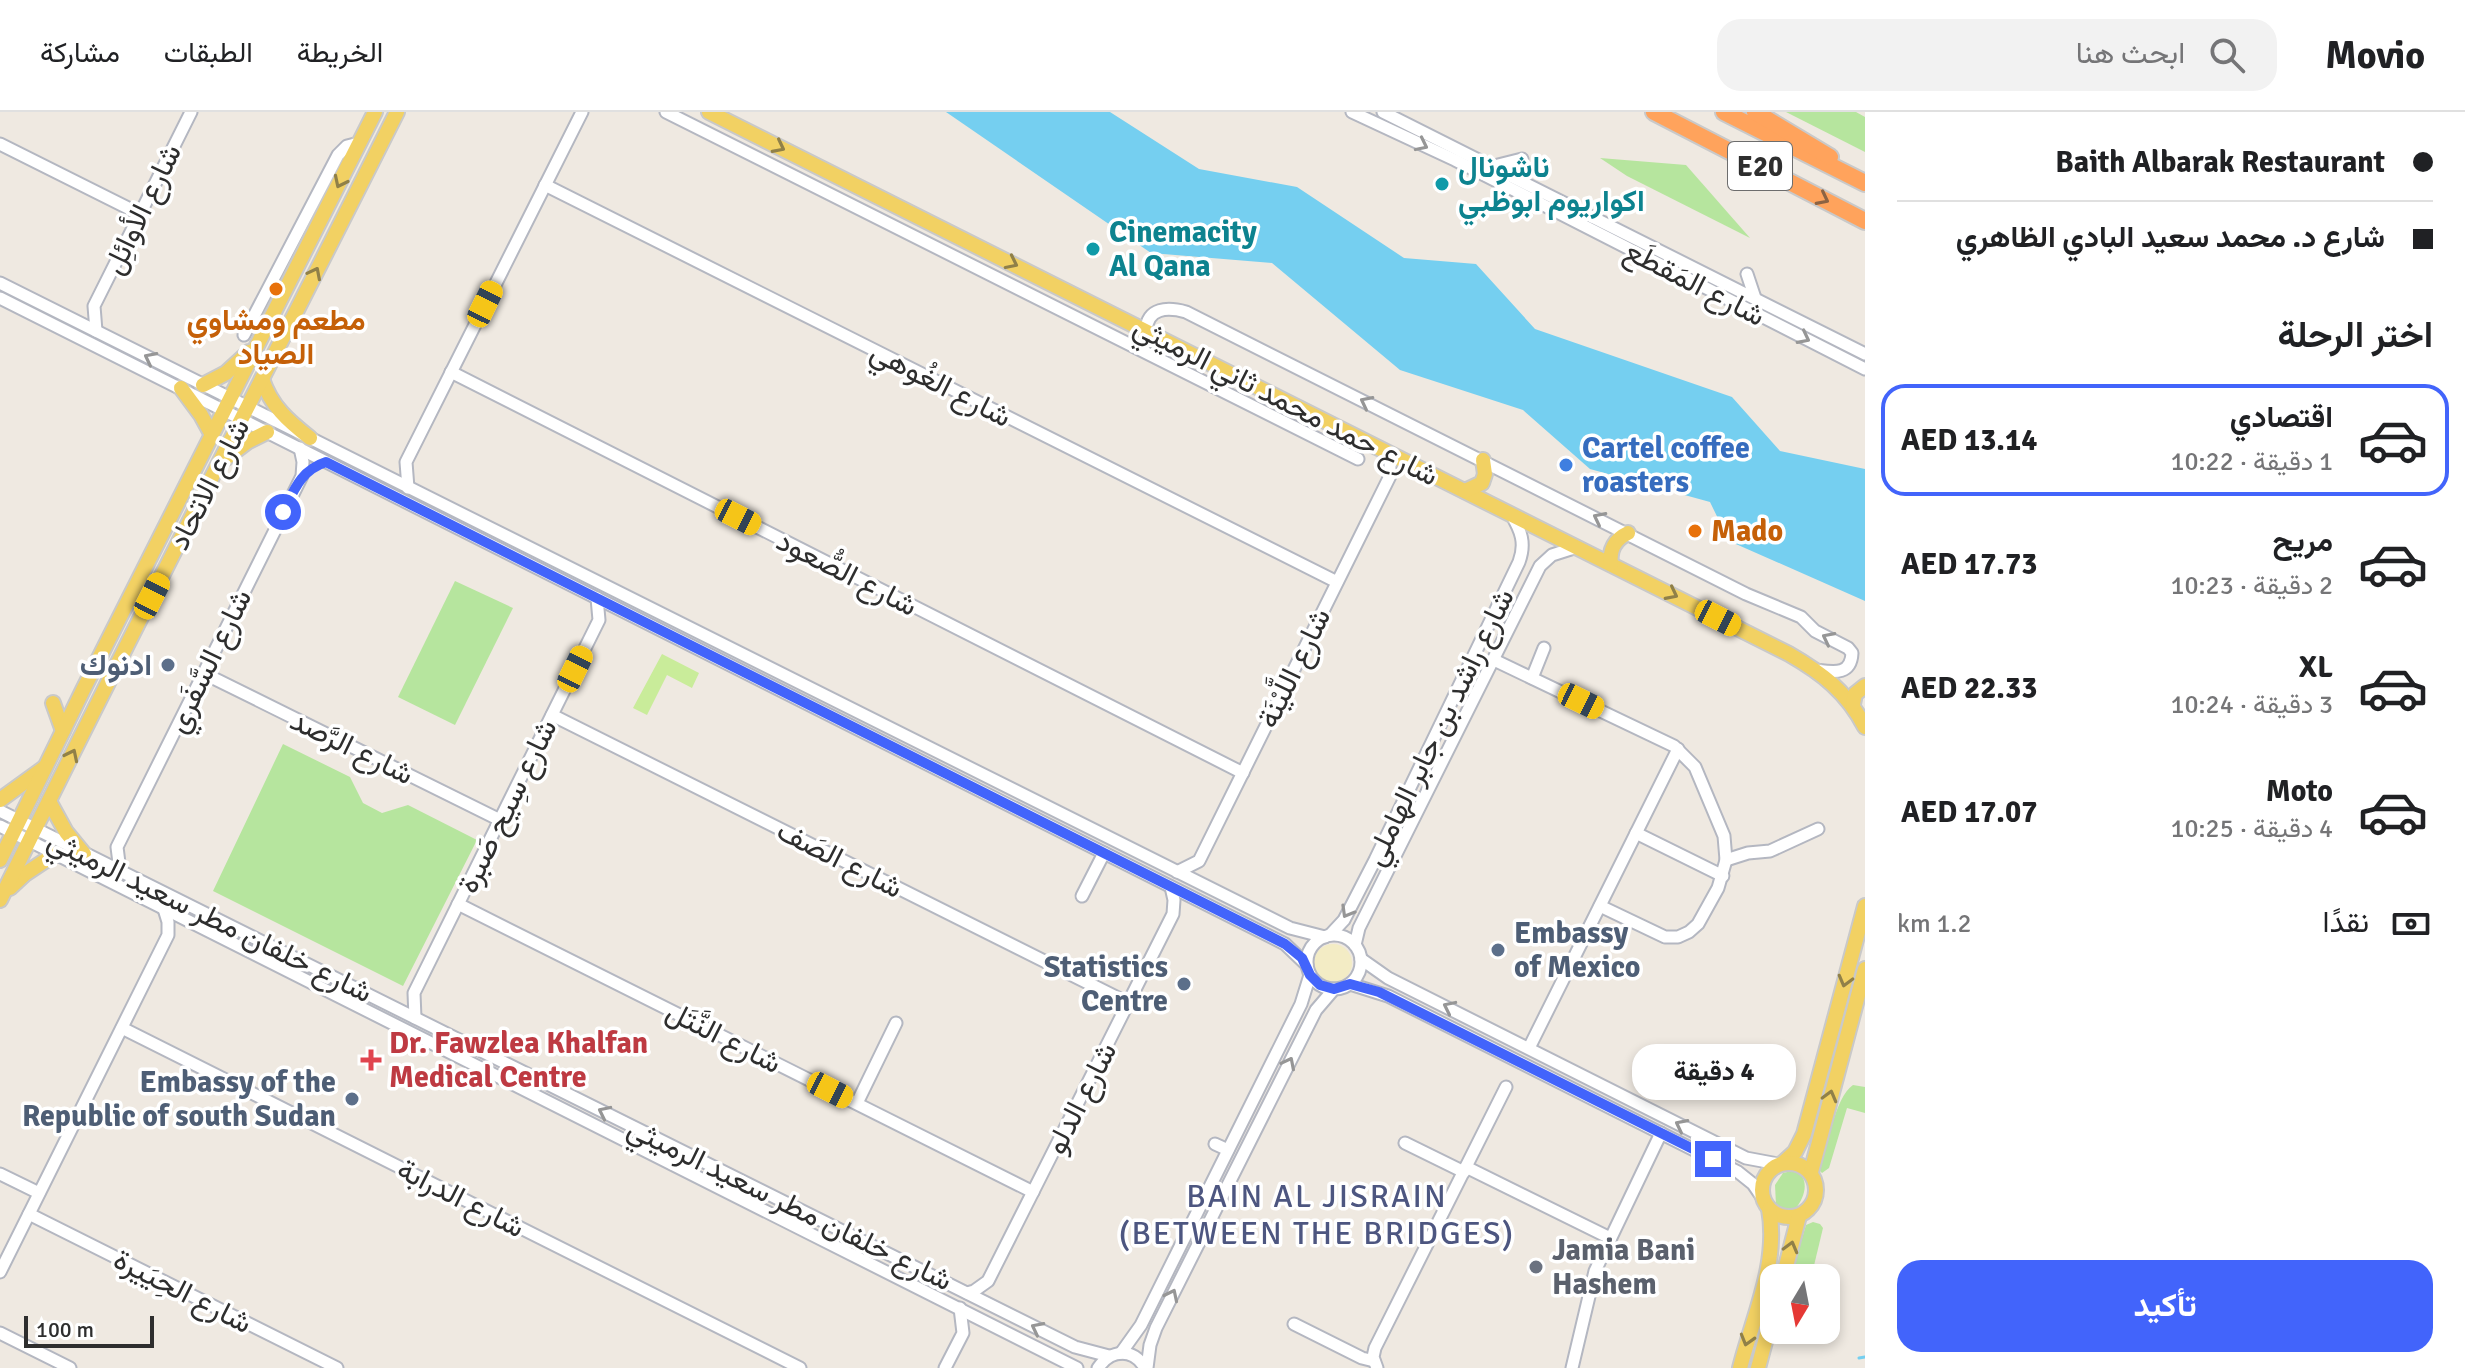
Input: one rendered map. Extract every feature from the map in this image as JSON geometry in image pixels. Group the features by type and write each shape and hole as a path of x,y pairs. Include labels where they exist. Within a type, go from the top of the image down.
{"highway":[{"name":"E20","path":"1654,112 1865,221"},
{"name":"E20","path":"1724,112 1865,183"},
{"path":"1755,112 1822,151 1848,175"}],"main road":[{"name":"شارع الاتحاد","path":"0,859 11,827 47,765 375,112"},
{"name":"شارع الاتحاد","path":"1,898 397,112"},
{"name":"شارع حمد محمد ثاني الرميثي","path":"709,112 1322,418 1816,670 1853,704 1865,727"},
{"path":"273,280 284,295"},
{"path":"203,385 232,369 263,337"},
{"path":"262,379 271,400 305,443"},
{"path":"181,388 212,435"},
{"path":"221,464 247,442 267,432"},
{"path":"1465,491 1482,483 1485,474 1483,460"},
{"path":"1611,564 1615,543 1628,533"},
{"path":"1853,704 1855,694 1865,686"},
{"path":"53,703 63,731"},
{"path":"0,800 47,765"},
{"path":"49,801 66,832 88,855"},
{"path":"1,898 25,874 55,854"},
{"path":"1740,1368 1772,1256 1773,1233 1766,1180 1795,1152 1804,1134 1865,906"},
{"path":"1767,1204 1782,1217 1799,1216 1814,1197 1811,1172 1865,969"},
{"path":"1780,1164 1799,1163 1811,1172"},
{"path":"1787,1264 1799,1216"},
{"path":"1758,1368 1764,1344"}],"street":[{"name":"شارع الأوائِل","path":"73,320 94,306 191,112"},
{"path":"385,476 406,462 582,112"},
{"path":"666,112 1358,459"},
{"name":"شارع المَقطَع","path":"1352,112 1455,160 1865,369"},
{"name":"شارع المَقطَع","path":"1383,112 1865,354"},
{"path":"244,335 338,155 347,146 359,143"},
{"path":"0,144 140,214"},
{"path":"1494,166 1522,159"},
{"name":"شارع الغُوهي","path":"545,185 1337,582"},
{"path":"1747,274 1757,299 1754,313"},
{"path":"0,283 203,385 228,404"},
{"path":"1050,304 1059,286"},
{"path":"0,298 181,388 228,404 305,443 385,476 1290,928 1339,936 1355,945 1361,959 1359,973 1350,984 1334,989 1316,1010 1153,1336 1146,1368"},
{"name":"شارع الأوائِل","path":"94,306 96,331"},
{"path":"1146,331 1148,319 1157,311 1174,309 1186,312 1754,598 1797,614 1815,631 1852,653 1849,667 1841,672 1816,670"},
{"name":"شارع الصُّعود","path":"451,372 1243,773"},
{"path":"245,413 267,432 305,443 326,462 1285,944 1320,985 1334,989"},
{"path":"1313,437 1322,418"},
{"path":"302,476 305,443"},
{"name":"شارع اللَّيْنَة","path":"1199,861 1390,476 1390,453"},
{"path":"302,476 326,462"},
{"path":"406,462 408,488"},
{"path":"1390,476 1410,463"},
{"name":"شارع السَّفَري","path":"117,847 302,476"},
{"path":"433,515 439,511 440,504"},
{"name":"شارع راشد بن جابر الهاملي","path":"1327,936 1344,920 1519,562 1523,541 1511,514"},
{"name":"شارع راشد بن جابر الهاملي","path":"1355,945 1359,928 1540,566 1552,555 1577,547"},
{"path":"597,598 599,620 621,610"},
{"name":"شارع سِيح صَبرة","path":"415,1018 414,993 599,620"},
{"path":"1532,678 1544,648"},
{"path":"1494,660 1678,749 1695,767 1724,836 1726,860 1723,876 1698,924 1678,937 1665,937 1600,906"},
{"name":"شارع الرَّصد","path":"203,673 500,820"},
{"name":"شارع الصَف","path":"552,715 1128,1003"},
{"path":"1529,1048 1678,749"},
{"name":"شارع خلفان مطر سعيد الرميثي","path":"0,811 11,827 88,855 1075,1347 1137,1358 1146,1368"},
{"path":"1082,841 1089,828"},
{"path":"1726,860 1748,853 1770,851 1818,829"},
{"path":"1636,833 1723,876"},
{"name":"شارع خلفان مطر سعيد الرميثي","path":"32,835 55,854 1077,1368"},
{"path":"88,855 117,847 120,871"},
{"path":"1082,896 1104,853"},
{"path":"1177,872 1199,861 1203,885"},
{"path":"1171,887 1173,914"},
{"name":"شارع الدلو","path":"988,1281 1173,914 1195,898"},
{"name":"شارع النَّتَل","path":"458,904 1033,1192"},
{"path":"164,909 168,935"},
{"path":"0,1272 168,935 178,927 192,923"},
{"path":"228,940 234,936 234,927"},
{"path":"1098,1368 1141,1325 1301,1004 1312,946 1327,936"},
{"path":"1361,959 1388,978 1746,1158 1780,1164"},
{"path":"1350,984 1388,996 1738,1172 1753,1184 1767,1204"},
{"path":"393,1006 414,993"},
{"path":"857,1103 896,1023"},
{"name":"شارع الدرابة","path":"122,1028 800,1368"},
{"path":"1294,1324 1376,1364 1375,1348 1506,1087"},
{"path":"1572,1368 1595,1271 1661,1133"},
{"path":"1405,1143 1610,1238"},
{"path":"1215,1144 1228,1150"},
{"path":"0,1174 39,1193"},
{"name":"شارع الحِيَيرة","path":"29,1214 337,1368"},
{"path":"891,1273 898,1258"},
{"path":"967,1293 988,1281 992,1305"},
{"path":"960,1308 963,1333"},
{"path":"945,1368 963,1333 983,1319"},
{"path":"0,1333 70,1368"}],"green space":[{"path":"1786,112 1856,112 1865,117 1865,152"},
{"path":"1600,158 1686,165 1750,238 1627,176"},
{"path":"455,581 513,608 455,725 398,697"},
{"path":"662,654 699,673 692,688 667,675 647,715 633,708"},
{"path":"283,744 350,777 363,803 382,813 408,805 477,840 403,986 213,891"},
{"path":"1853,1085 1865,1087 1865,1113 1847,1108 1829,1168 1822,1173 1836,1112"},
{"path":"1796,1170 1805,1183 1804,1193 1796,1208 1785,1212 1776,1205 1775,1185 1783,1173"},
{"path":"1813,1222 1823,1228 1814,1264 1794,1264 1806,1225"}],"sand":[{"path":"1333,944 1347,949 1352,963 1347,977 1333,982 1319,977 1314,963 1319,949"}],"water":[{"path":"946,112 1110,112 1199,169 1297,187 1404,258 1476,264 1535,329 1732,397 1780,451 1865,469 1865,601 1729,541 1710,502 1590,469 1523,410 1400,370 1272,263 1151,253"}],"waterway":[{"path":"1859,1358 1865,1357"}],"place":[{"name":"ناشونال اكواريوم ابوظبي","path":"1442,184"},
{"name":"Cinemacity Al Qana","path":"1093,249"},
{"name":"مطعم ومشاوي الصياد","path":"276,289"},
{"name":"Cartel coffee roasters","path":"1566,465"},
{"name":"Mado","path":"1695,531"},
{"name":"ادنوك","path":"168,665"},
{"name":"Embassy of Mexico","path":"1498,950"},
{"name":"Statistics Centre","path":"1184,984"},
{"name":"Dr. Fawzlea Khalfan Medical Centre","path":"371,1060"},
{"name":"Embassy of the Republic of south Sudan","path":"352,1099"},
{"name":"Jamia Bani Hashem","path":"1536,1267"}],"district":[{"name":"BAIN AL JISRAIN (BETWEEN THE BRIDGES)","path":"1317,1214"}],"route":[{"path":"283,512 302,476 326,462 1285,944 1297,952 1314,981 1320,985 1334,989 1350,984 1379,992 1713,1159"}]}
